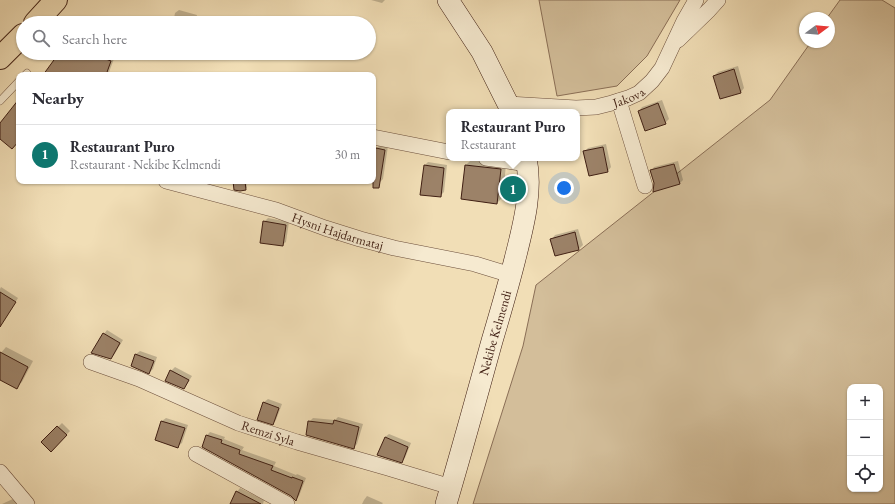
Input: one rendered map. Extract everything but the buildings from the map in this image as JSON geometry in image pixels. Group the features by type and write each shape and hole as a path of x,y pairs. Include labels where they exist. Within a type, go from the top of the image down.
{"main road":[{"path":"41,16 56,0"},
{"path":"0,58 16,42"}],"street":[{"path":"448,0 482,52 510,108"},
{"name":"Jakova","path":"510,108 596,107 620,101 639,93 652,81 662,68 684,21 696,0"},
{"path":"673,45 718,0"},
{"path":"620,101 645,186"},
{"path":"376,138 446,151"},
{"name":"Nekibe Kelmendi","path":"448,495 521,236 528,185 527,161"},
{"name":"Hysni Hajdarmataj","path":"177,184 276,210 360,239 394,248 475,264 511,275"},
{"name":"Remzi Syla","path":"92,362 139,379 238,423 297,442 441,484 448,495"},
{"path":"196,454 287,504"},
{"path":"0,472 27,504"}],"lane":[{"path":"0,101 16,84"}],"shaded area":[{"path":"539,0 680,0 647,56 617,86 557,96"},
{"path":"840,0 882,0 895,8 895,504 473,504 523,346 536,285 770,100 807,48 835,48 835,12 831,12"}],"place":[{"name":"Restaurant Puro","path":"513,189"}]}
